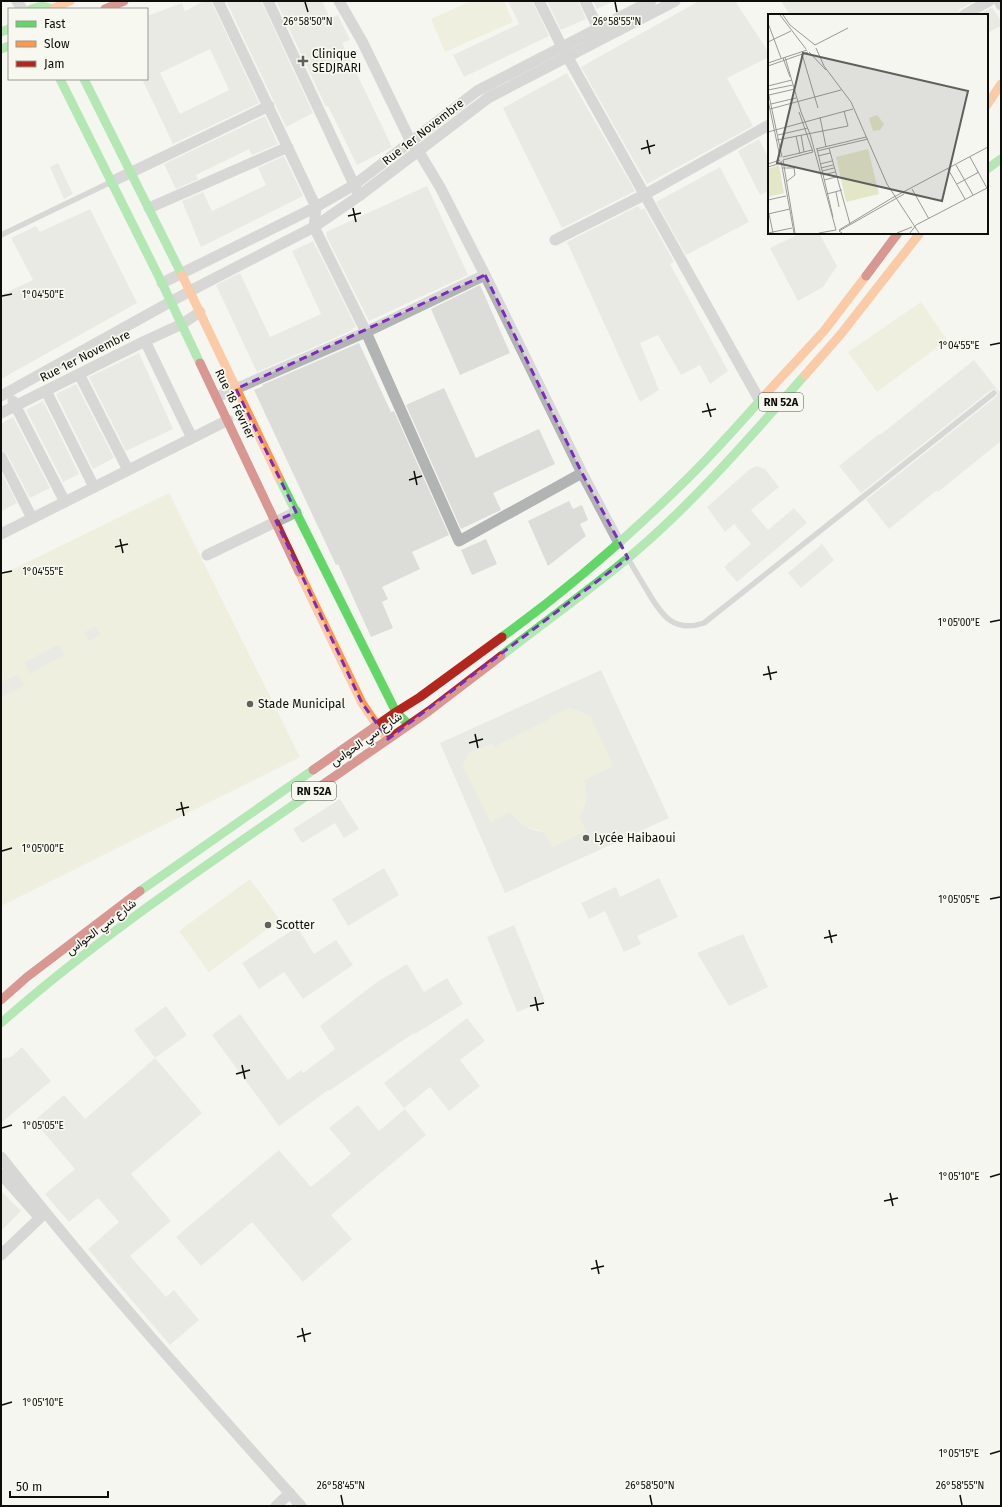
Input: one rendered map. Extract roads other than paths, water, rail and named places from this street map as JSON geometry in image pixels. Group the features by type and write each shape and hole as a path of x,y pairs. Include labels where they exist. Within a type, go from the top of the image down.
{"main road":[{"path":"34,8 40,6 51,6 70,1"},
{"path":"107,8 124,1"},
{"name":"Rue 18 Février","path":"60,80 182,324 362,703 376,726 388,739"},
{"name":"Rue 18 Février","path":"85,80 190,291 296,512 396,712 408,724"},
{"path":"988,104 1001,84"},
{"path":"988,168 1001,159"},
{"name":"RN 52A","path":"619,543 685,481 760,402 824,331 897,234"},
{"name":"RN 52A","path":"628,558 673,518 789,393 841,334 919,234"},
{"path":"619,543 628,558"},
{"name":"شارع سي الحواس","path":"1,1000 27,977 126,901 396,712 420,697 530,617 619,543"},
{"name":"شارع سي الحواس","path":"1,1024 36,992 138,914 408,724 429,711 628,558"}],"street":[{"path":"218,1 316,207 314,227 366,332 459,540 582,473"},
{"path":"268,1 359,196"},
{"path":"339,1 363,43 411,142 419,152 440,187 582,473 619,543"},
{"path":"539,1 567,57 760,402"},
{"path":"585,1 598,28"},
{"name":"Rue 1er Novembre","path":"162,283 316,207 354,184 477,91 651,1"},
{"name":"Rue 1er Novembre","path":"5,394 190,291 314,227 419,152 488,98 673,1"},
{"path":"966,14 989,1"},
{"path":"999,1 1001,5"},
{"path":"111,182 269,106"},
{"path":"555,240 644,195 768,125"},
{"path":"149,208 288,147"},
{"path":"217,397 366,332 485,275"},
{"name":"Rue 1er Novembre","path":"1,413 182,324 200,312"},
{"path":"145,341 192,438"},
{"path":"79,374 128,470"},
{"path":"46,391 94,487"},
{"path":"5,394 16,406 65,502"},
{"path":"1,534 228,420"},
{"path":"1,457 32,518"},
{"path":"207,555 296,512"},
{"path":"1,1157 42,1215"},
{"path":"1,1174 42,1215 301,1506"},
{"path":"1,1255 42,1215"},
{"path":"276,1506 290,1493"}],"lane":[{"path":"1,235 111,182"},
{"path":"628,558 656,606 666,618 681,625 689,626 704,623 994,393"}],"place":[{"name":"Clinique SEDJRARI","path":"303,61"},
{"name":"Stade Municipal","path":"250,704"},
{"name":"Lycée Haibaoui","path":"586,838"},
{"name":"Scotter","path":"268,925"}]}
